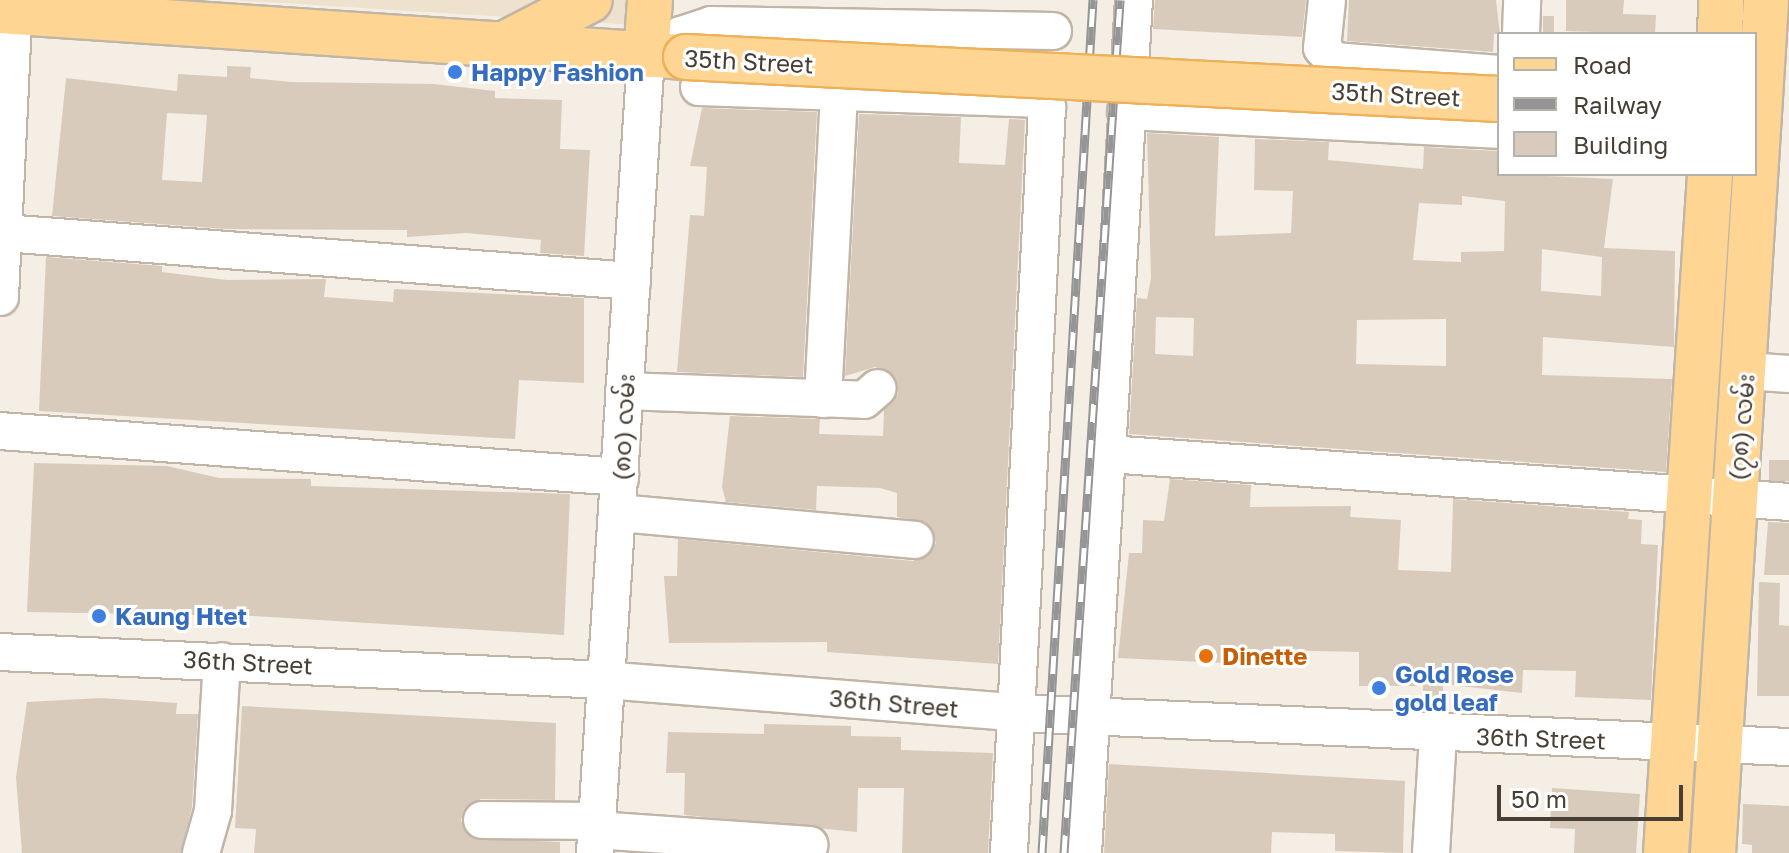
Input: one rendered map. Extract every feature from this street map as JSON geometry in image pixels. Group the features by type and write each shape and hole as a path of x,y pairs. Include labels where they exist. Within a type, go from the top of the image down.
{"main road":[{"path":"500,45 590,0"},
{"name":"(၈၀) လမ်း","path":"650,0 675,64"},
{"path":"1720,32 1721,0"},
{"name":"(၇၈) လမ်း","path":"1713,853 1725,743 1735,499 1768,122 1766,0"},
{"name":"35th Street","path":"9,8 500,45 675,64 1497,99"},
{"name":"(၇၈) လမ်း","path":"1666,853 1692,496 1710,176"}],"street":[{"path":"1083,853 1134,0"},
{"path":"1327,0 1322,48 1334,61 1497,74"},
{"path":"1521,32 1522,0"},
{"path":"0,297 9,8"},
{"path":"1009,853 1019,713 1047,107 1036,99 839,94 675,64 681,35 711,25 1053,31"},
{"name":"(၈၀) လမ်း","path":"596,835 632,281 675,64"},
{"path":"823,399 839,94"},
{"path":"1126,111 1497,130"},
{"path":"2,250 632,281"},
{"path":"1746,371 1789,374"},
{"path":"624,391 864,400 878,388"},
{"path":"0,431 620,477"},
{"path":"1108,454 1789,502"},
{"path":"619,513 915,540"},
{"name":"36th Street","path":"0,652 604,680 1019,713 1438,734 1789,747"},
{"path":"201,853 213,811 222,661"},
{"path":"1431,853 1438,734"},
{"path":"482,820 596,835 809,845"}],"shaded area":[{"path":"233,0 636,0 635,25"}],"building":[{"path":"1155,0 1306,0 1302,37 1153,29"},
{"path":"1349,0 1496,0 1500,32 1494,34 1493,52 1347,41"},
{"path":"1566,0 1624,0 1623,14 1656,15 1655,32 1566,31"},
{"path":"1543,16 1554,16 1554,32 1543,32"},
{"path":"227,66 251,67 250,78 292,82 434,84 495,91 495,98 562,100 560,149 590,150 584,256 540,253 541,240 466,233 407,237 407,230 226,229 52,216 66,78 177,91 178,74 227,77","holes":["167,113 207,115 202,182 162,180"]},
{"path":"702,108 817,112 803,377 677,372 690,215 704,216 707,167 690,166"},
{"path":"859,114 961,117 959,163 1005,165 1009,119 1025,120 998,664 827,652 827,642 669,643 664,576 677,576 678,539 913,561 936,543 926,522 897,517 897,493 880,488 817,486 816,510 726,502 722,487 730,416 820,419 819,434 883,436 884,410 898,394 894,375 875,367 845,376"},
{"path":"1147,133 1219,137 1215,236 1291,233 1293,191 1254,190 1255,139 1329,142 1328,160 1423,169 1424,147 1497,151 1497,176 1613,179 1604,248 1675,251 1674,347 1543,337 1542,375 1672,379 1666,472 1129,434 1137,298 1147,299 1151,278","holes":["1462,196 1505,201 1504,251 1461,252 1461,262 1413,260 1419,203 1462,205","1542,249 1602,257 1601,296 1541,291","1156,317 1194,318 1193,356 1155,354","1446,319 1446,366 1356,364 1357,320"]},
{"path":"46,257 162,266 162,272 227,280 326,279 324,297 393,302 394,289 584,298 584,383 519,380 515,439 39,411"},
{"path":"1769,460 1789,460 1789,481 1769,481"},
{"path":"34,463 167,466 219,478 311,479 311,486 570,494 564,635 253,616 27,612"},
{"path":"1170,479 1251,485 1250,507 1351,506 1350,517 1401,520 1398,570 1451,572 1453,499 1629,512 1628,519 1642,520 1641,544 1658,545 1651,700 1575,697 1576,671 1523,670 1522,693 1443,684 1443,699 1423,699 1423,686 1359,686 1359,652 1267,650 1267,665 1118,658 1129,553 1142,553 1143,520 1164,521"},
{"path":"1768,522 1789,523 1789,575 1764,575"},
{"path":"1759,582 1780,583 1779,625 1789,626 1789,696 1757,696"},
{"path":"101,698 177,703 176,714 198,714 192,807 181,853 22,853 16,777 27,702"},
{"path":"242,706 556,723 555,800 481,799 464,809 461,821 472,838 560,842 560,853 254,853 256,829 235,828"},
{"path":"764,724 851,726 851,736 901,737 901,750 993,753 988,853 902,853 904,788 858,788 857,832 684,815 685,773 666,773 668,732 764,734"},
{"path":"1109,764 1405,781 1403,853 1335,851 1335,834 1272,832 1271,853 1104,853"},
{"path":"1552,788 1640,794 1636,853 1574,853 1575,829 1550,828"},
{"path":"1743,804 1789,806 1789,853 1752,853 1752,845 1742,844"}],"railway":[{"path":"1042,853 1093,0"},
{"path":"1064,853 1120,0"}],"place":[{"name":"Happy Fashion","path":"455,72"},
{"name":"Kaung Htet","path":"99,616"},
{"name":"Dinette","path":"1206,656"},
{"name":"Gold Rose gold leaf","path":"1379,688"}]}
